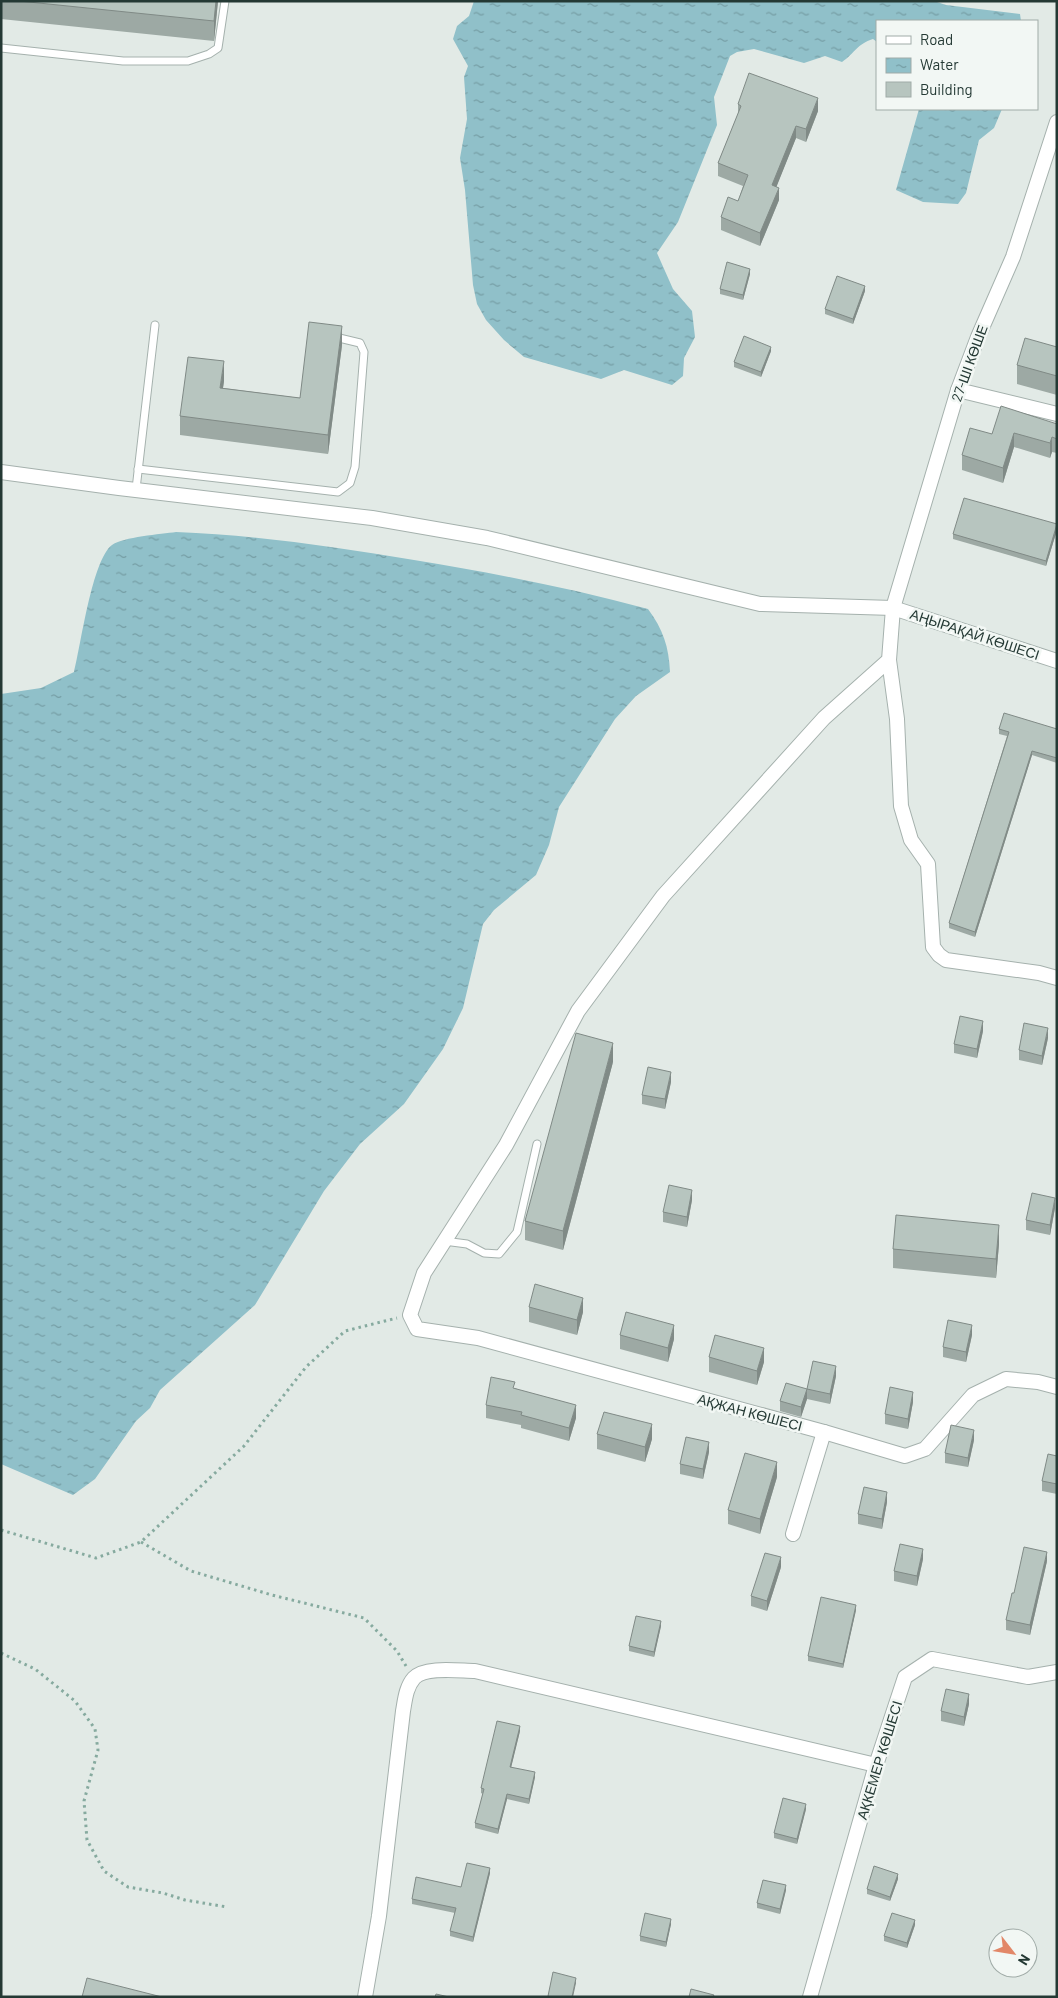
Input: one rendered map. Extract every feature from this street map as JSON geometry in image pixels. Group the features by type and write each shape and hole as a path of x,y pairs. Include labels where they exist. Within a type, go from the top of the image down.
{"street":[{"name":"27-ШІ КӨШЕ","path":"1057,122 1013,257 978,337 958,390 894,608 889,660 897,719 901,806 911,840 928,864 932,947 938,955 946,960 1039,973 1057,978"},
{"path":"958,390 1057,414"},
{"name":"АҢЫРАҚАЙ КӨШЕСІ","path":"1,472 372,518 478,536 760,604 894,608 1057,661"},
{"path":"410,1315 424,1273 506,1145 578,1011 663,896 824,718 889,660"},
{"name":"АҚЖАН КӨШЕСІ","path":"410,1315 417,1329 478,1338 824,1432 905,1456 925,1449 973,1396 1006,1379 1038,1382 1057,1387"},
{"path":"793,1534 824,1432"},
{"name":"АҚКЕМЕР КӨШЕСІ","path":"810,1997 876,1765 905,1678 932,1658 1028,1677 1057,1672"},
{"path":"365,1997 379,1916 403,1711 406,1692 415,1677 431,1670 475,1671 876,1765"}],"lane":[{"path":"1,48 124,61 188,61 209,54 218,48 225,1"},
{"path":"136,489 155,325"},
{"path":"138,469 338,492 350,483 354,467 364,352 360,343 351,339 327,336"},
{"path":"444,1241 467,1244 484,1253 499,1254 506,1248 517,1232 537,1144"}],"path":[{"path":"1,1530 96,1558 141,1542 244,1446 306,1367 345,1331 410,1315"},
{"path":"141,1542 191,1571 364,1618 397,1651 415,1677"},
{"path":"1,1653 34,1669 75,1701 96,1729 98,1750 84,1801 87,1840 104,1872 128,1887 226,1907"}],"water":[{"path":"474,1 934,1 946,5 1020,14 1021,20 876,20 876,41 873,39 863,43 842,62 825,56 804,63 754,49 737,52 730,56 714,97 717,125 678,222 657,253 673,289 692,311 695,337 684,358 683,376 672,385 624,370 601,379 524,357 504,340 486,320 477,304 473,285 465,190 460,158 467,119 464,77 468,66 453,39 457,26 469,16"},
{"path":"919,110 1002,110 994,128 979,140 966,193 958,204 923,202 896,190"},
{"path":"176,532 266,539 414,560 532,581 648,609 658,624 664,639 670,672 636,696 615,719 559,807 549,845 536,875 494,910 483,924 463,1008 443,1049 404,1104 360,1144 324,1191 255,1305 160,1390 150,1408 136,1421 95,1479 73,1495 1,1464 1,694 41,688 74,672 93,585 105,554 112,545 133,538"}],"building":[{"path":"19,1 216,1 214,21"},
{"path":"749,73 818,98 806,129 796,126 772,185 779,188 760,233 721,217 728,197 738,201 748,175 718,163 741,106 738,104"},
{"path":"727,262 750,269 743,295 720,289"},
{"path":"837,276 865,286 853,319 825,309"},
{"path":"309,322 342,326 328,435 180,416 188,357 224,361 220,388 300,398"},
{"path":"744,336 771,347 761,372 734,362"},
{"path":"1025,338 1057,347 1057,376 1017,365"},
{"path":"1001,406 1057,424 1057,439 1052,437 1050,443 1014,433 1003,468 962,455 970,428 992,434"},
{"path":"964,498 1057,524 1046,561 953,534"},
{"path":"1004,713 1057,729 1057,758 1032,751 975,932 949,923 1009,732 999,729"},
{"path":"960,1016 983,1021 977,1049 954,1044"},
{"path":"1024,1023 1048,1028 1042,1056 1019,1050"},
{"path":"576,1033 613,1043 563,1231 525,1221"},
{"path":"648,1067 671,1072 665,1099 642,1095"},
{"path":"669,1185 692,1190 687,1217 663,1212"},
{"path":"1032,1193 1055,1198 1050,1225 1026,1220"},
{"path":"896,1215 999,1225 996,1259 893,1249"},
{"path":"535,1284 583,1298 577,1320 529,1307"},
{"path":"626,1312 674,1325 668,1348 620,1335"},
{"path":"948,1320 972,1325 966,1352 943,1347"},
{"path":"715,1335 764,1348 757,1371 709,1357"},
{"path":"813,1361 836,1366 830,1394 807,1389"},
{"path":"491,1377 515,1382 513,1388 576,1405 569,1428 521,1415 522,1412 486,1405"},
{"path":"786,1383 807,1389 801,1407 780,1401"},
{"path":"890,1387 913,1392 908,1419 885,1414"},
{"path":"604,1412 652,1424 645,1447 597,1434"},
{"path":"951,1425 974,1430 968,1458 945,1453"},
{"path":"686,1437 709,1442 703,1469 680,1464"},
{"path":"745,1453 777,1462 760,1519 728,1510"},
{"path":"1048,1454 1057,1456 1057,1484 1042,1481"},
{"path":"864,1487 887,1492 882,1519 858,1514"},
{"path":"900,1544 923,1549 917,1576 894,1571"},
{"path":"1024,1547 1047,1552 1030,1625 1006,1620"},
{"path":"765,1553 781,1557 767,1601 751,1596"},
{"path":"821,1597 856,1605 843,1664 808,1656"},
{"path":"636,1616 661,1621 654,1652 629,1646"},
{"path":"946,1689 969,1694 964,1717 941,1711"},
{"path":"497,1721 520,1726 510,1767 535,1772 529,1799 507,1794 498,1829 475,1823 484,1789 481,1788"},
{"path":"783,1798 806,1804 797,1839 774,1833"},
{"path":"467,1863 490,1868 473,1937 450,1931 456,1908 412,1899 416,1877 461,1887"},
{"path":"874,1866 898,1874 890,1897 867,1889"},
{"path":"763,1880 786,1885 780,1909 757,1903"},
{"path":"645,1913 671,1919 666,1942 640,1936"},
{"path":"892,1913 915,1920 907,1943 884,1936"},
{"path":"553,1972 576,1978 572,1997 548,1996"},
{"path":"87,1978 162,1997 82,1997"},
{"path":"691,1989 714,1995 713,1997 689,1997"},
{"path":"436,1994 449,1997 435,1997"}]}
